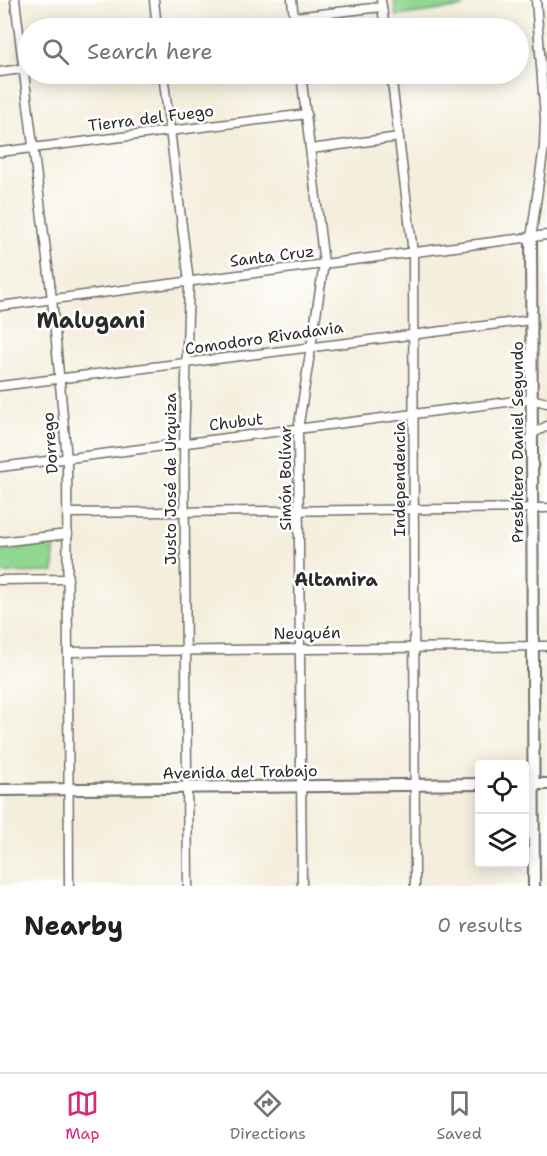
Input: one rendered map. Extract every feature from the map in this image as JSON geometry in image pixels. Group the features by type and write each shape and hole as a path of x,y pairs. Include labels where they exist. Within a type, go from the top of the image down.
{"main road":[{"name":"Presbítero Daniel Segundo","path":"531,239 532,646 529,784 534,886"},
{"name":"Avenida del Trabajo","path":"0,790 475,784"},
{"path":"529,784 547,784"}],"street":[{"name":"Dorrego","path":"15,0 18,19"},
{"path":"154,0 157,18"},
{"path":"292,0 294,17 382,3 384,18"},
{"name":"Presbítero Daniel Segundo","path":"531,239 544,146 545,119 536,0"},
{"path":"0,72 18,69"},
{"name":"Dorrego","path":"27,84 52,299 67,459 69,886"},
{"name":"Justo José de Urquiza","path":"164,84 189,282 184,444 188,886"},
{"name":"Simón Bolívar","path":"302,84 324,264 298,430 302,886"},
{"name":"Independencia","path":"392,84 413,253 415,886"},
{"name":"Tierra del Fuego","path":"0,152 306,114"},
{"path":"311,148 399,137"},
{"name":"Santa Cruz","path":"0,306 531,239 547,235"},
{"name":"Comodoro Rivadavia","path":"0,386 186,364 311,345 531,320"},
{"name":"Chubut","path":"0,467 531,399 547,403"},
{"path":"532,434 547,426"},
{"path":"68,513 547,508"},
{"path":"0,542 68,534"},
{"path":"0,580 68,579"},
{"name":"Neuquén","path":"68,652 547,646"}],"green space":[{"path":"394,0 462,0 463,7 396,16"},
{"path":"54,544 54,572 0,573 0,551"}],"district":[{"name":"Malugani","path":"91,320"},
{"name":"Altamira","path":"336,580"}]}
